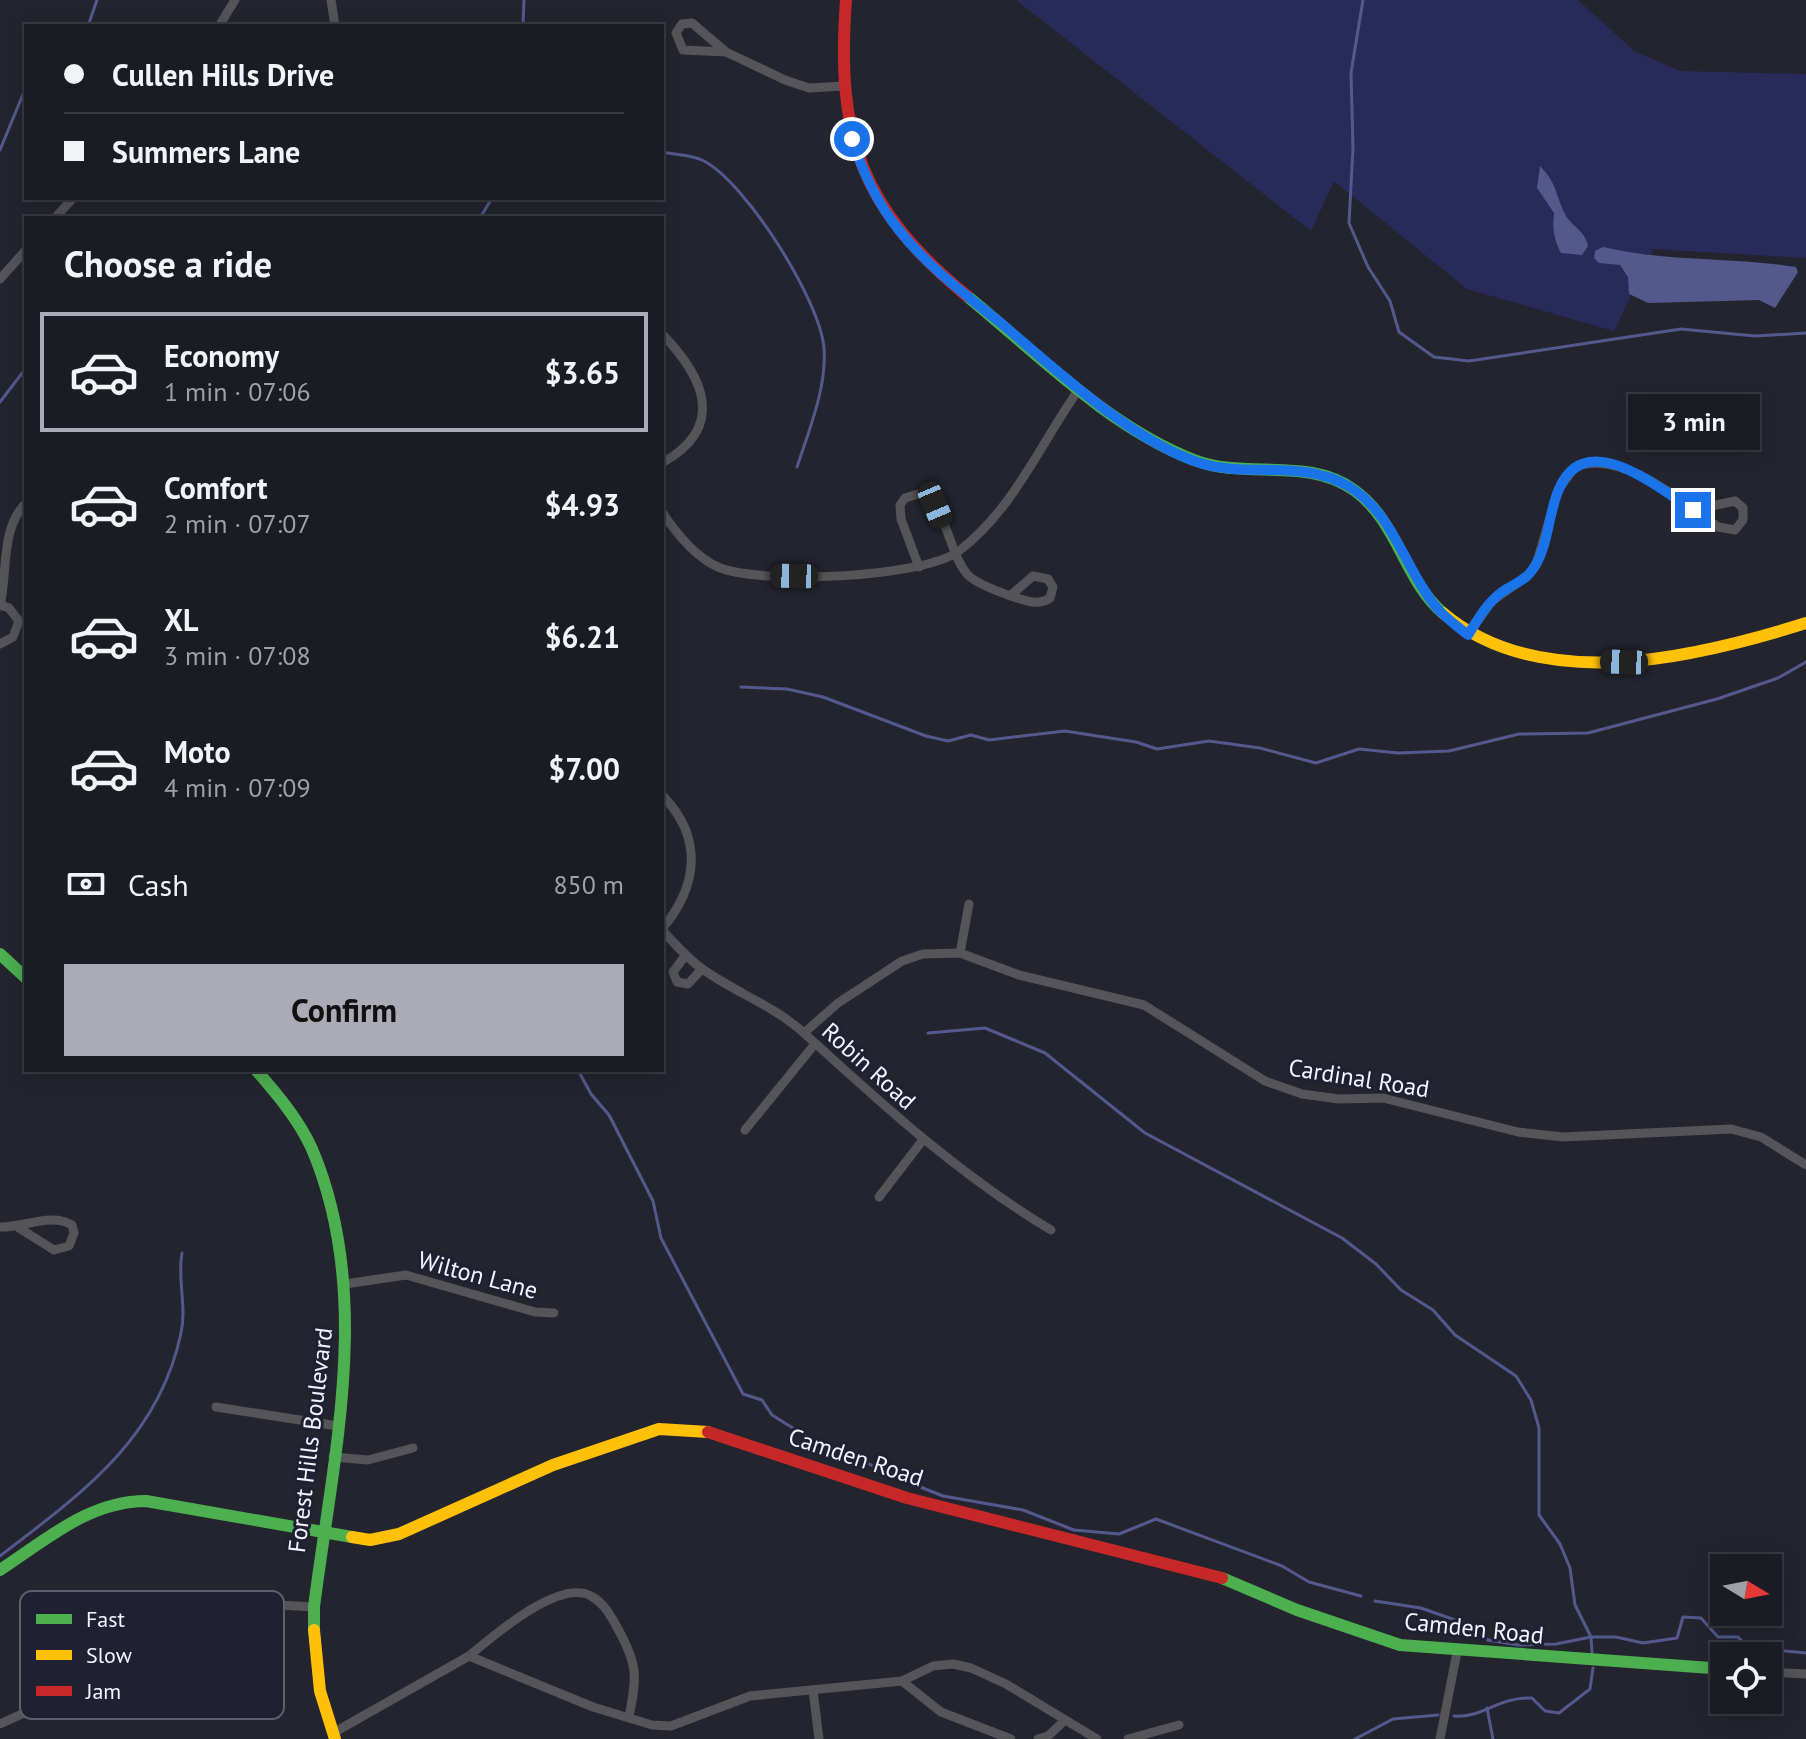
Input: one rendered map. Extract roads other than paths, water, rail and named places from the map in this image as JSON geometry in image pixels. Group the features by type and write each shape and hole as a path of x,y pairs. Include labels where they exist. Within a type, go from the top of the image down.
{"street":[{"path":"220,24 235,0"},
{"path":"331,0 335,24"},
{"path":"846,0 844,86 852,139 865,174 897,228 928,262 1079,389 1158,442 1201,463 1220,468 1290,470 1332,478 1347,486 1380,513 1434,605 1468,635 1506,648 1551,656 1649,661 1806,623"},
{"path":"726,52 683,50 676,33 682,24 692,23 726,52 796,84 809,88 844,86"},
{"path":"57,216 71,200"},
{"path":"0,279 24,252"},
{"path":"664,337 692,372 704,403 700,423 688,443 664,461"},
{"path":"664,514 695,552 726,570 794,576 894,572 919,567 955,554 999,511 1079,389"},
{"path":"1468,635 1492,601 1528,576 1536,565 1558,490 1575,467 1593,461 1619,466 1693,510 1728,529 1740,528 1743,520 1743,508 1735,501 1693,510"},
{"path":"919,567 900,512 900,505 912,495 924,495 935,505 955,554 970,577 1010,596"},
{"path":"0,644 13,637 19,621 0,605 6,541 10,525 24,506"},
{"path":"664,798 684,826 691,860 688,889 680,908 664,927"},
{"path":"960,953 969,904"},
{"name":"Robin Road","path":"664,931 685,956 702,969 760,1002 804,1033 922,1141 974,1181 1051,1230"},
{"name":"Cardinal Road","path":"804,1033 838,1003 902,961 923,954 960,953 1019,975 1144,1005 1265,1081 1302,1094 1339,1099 1383,1098 1518,1132 1563,1137 1731,1129 1761,1137 1806,1165"},
{"path":"0,954 24,976"},
{"path":"685,956 673,972 677,982 688,984 702,969"},
{"path":"745,1130 814,1045"},
{"name":"Forest Hills Boulevard","path":"258,1072 291,1112 313,1151 330,1205 345,1284 348,1334 314,1607 314,1646 334,1736"},
{"path":"879,1197 922,1141"},
{"path":"0,1227 19,1228 59,1220 72,1225 74,1233 69,1246 54,1250 19,1228"},
{"name":"Wilton Lane","path":"345,1284 406,1275 535,1312 554,1313"},
{"path":"216,1407 338,1426"},
{"name":"Camden Road","path":"0,1570 93,1509 119,1501 146,1501 370,1540 399,1534 553,1465 659,1429 707,1431 907,1498 1208,1572 1297,1610 1400,1645 1457,1652 1710,1668"},
{"path":"333,1457 368,1460 413,1448"},
{"path":"334,1736 469,1656 511,1621 570,1592 590,1595 608,1612 634,1660 637,1672 629,1717"},
{"path":"284,1605 314,1607"},
{"path":"1440,1739 1457,1652"},
{"path":"469,1656 593,1707 652,1725 671,1726 750,1696 902,1681 933,1666 971,1668 1006,1684 1097,1739"},
{"path":"1782,1673 1806,1674"},
{"path":"902,1681 951,1717 1011,1739"},
{"path":"813,1690 819,1739"},
{"path":"0,1724 20,1715"},
{"path":"1038,1739 1064,1721"},
{"path":"1128,1739 1179,1725"}],"water":[{"path":"1540,166 1554,185 1566,216 1587,241 1588,246 1582,255 1561,253 1554,234 1554,213 1537,188"},
{"path":"1603,247 1651,255 1796,267 1798,272 1775,308 1759,300 1648,303 1629,294 1628,277 1620,265 1599,263 1594,258 1595,251"}],"waterway":[{"path":"89,24 97,0"},
{"path":"523,24 524,0"},
{"path":"1363,0 1351,73 1353,148 1349,223 1368,267 1390,301 1399,332 1434,357 1469,361 1681,329 1755,336 1806,333"},
{"path":"0,150 24,92"},
{"path":"664,152 699,159 721,173 759,217 809,302 824,348 823,378 797,467"},
{"path":"481,216 491,200"},
{"path":"0,402 24,371"},
{"path":"741,687 787,689 823,697 926,736 948,741 971,735 989,740 1065,731 1136,742 1157,749 1209,741 1260,748 1316,763 1359,749 1398,753 1449,751 1519,734 1588,733 1717,699 1778,678 1806,662"},
{"path":"928,1033 985,1028 1045,1053 1145,1133 1342,1238 1376,1264 1401,1290 1433,1310 1455,1335 1516,1376 1531,1400 1539,1428 1539,1515 1560,1544 1570,1568 1575,1605 1591,1637 1556,1644 1519,1645 1488,1640 1472,1626 1421,1608 1375,1601"},
{"path":"579,1072 591,1094 609,1115 653,1201 661,1238 743,1394 762,1400 772,1415 820,1445 845,1450 885,1473 943,1496 1023,1510 1074,1530 1119,1534 1156,1519 1282,1566 1309,1582 1361,1596"},
{"path":"0,1556 59,1510 113,1461 155,1404 181,1333 182,1253"},
{"path":"1592,1653 1591,1637 1616,1637 1643,1643 1677,1638 1683,1617 1701,1618 1718,1637 1738,1637 1747,1647 1806,1653"},
{"path":"1454,1716 1474,1714 1509,1701 1532,1698 1545,1711 1559,1713 1590,1689 1593,1668"},
{"path":"1487,1708 1493,1739"},
{"path":"1355,1739 1393,1719 1438,1715"}]}
